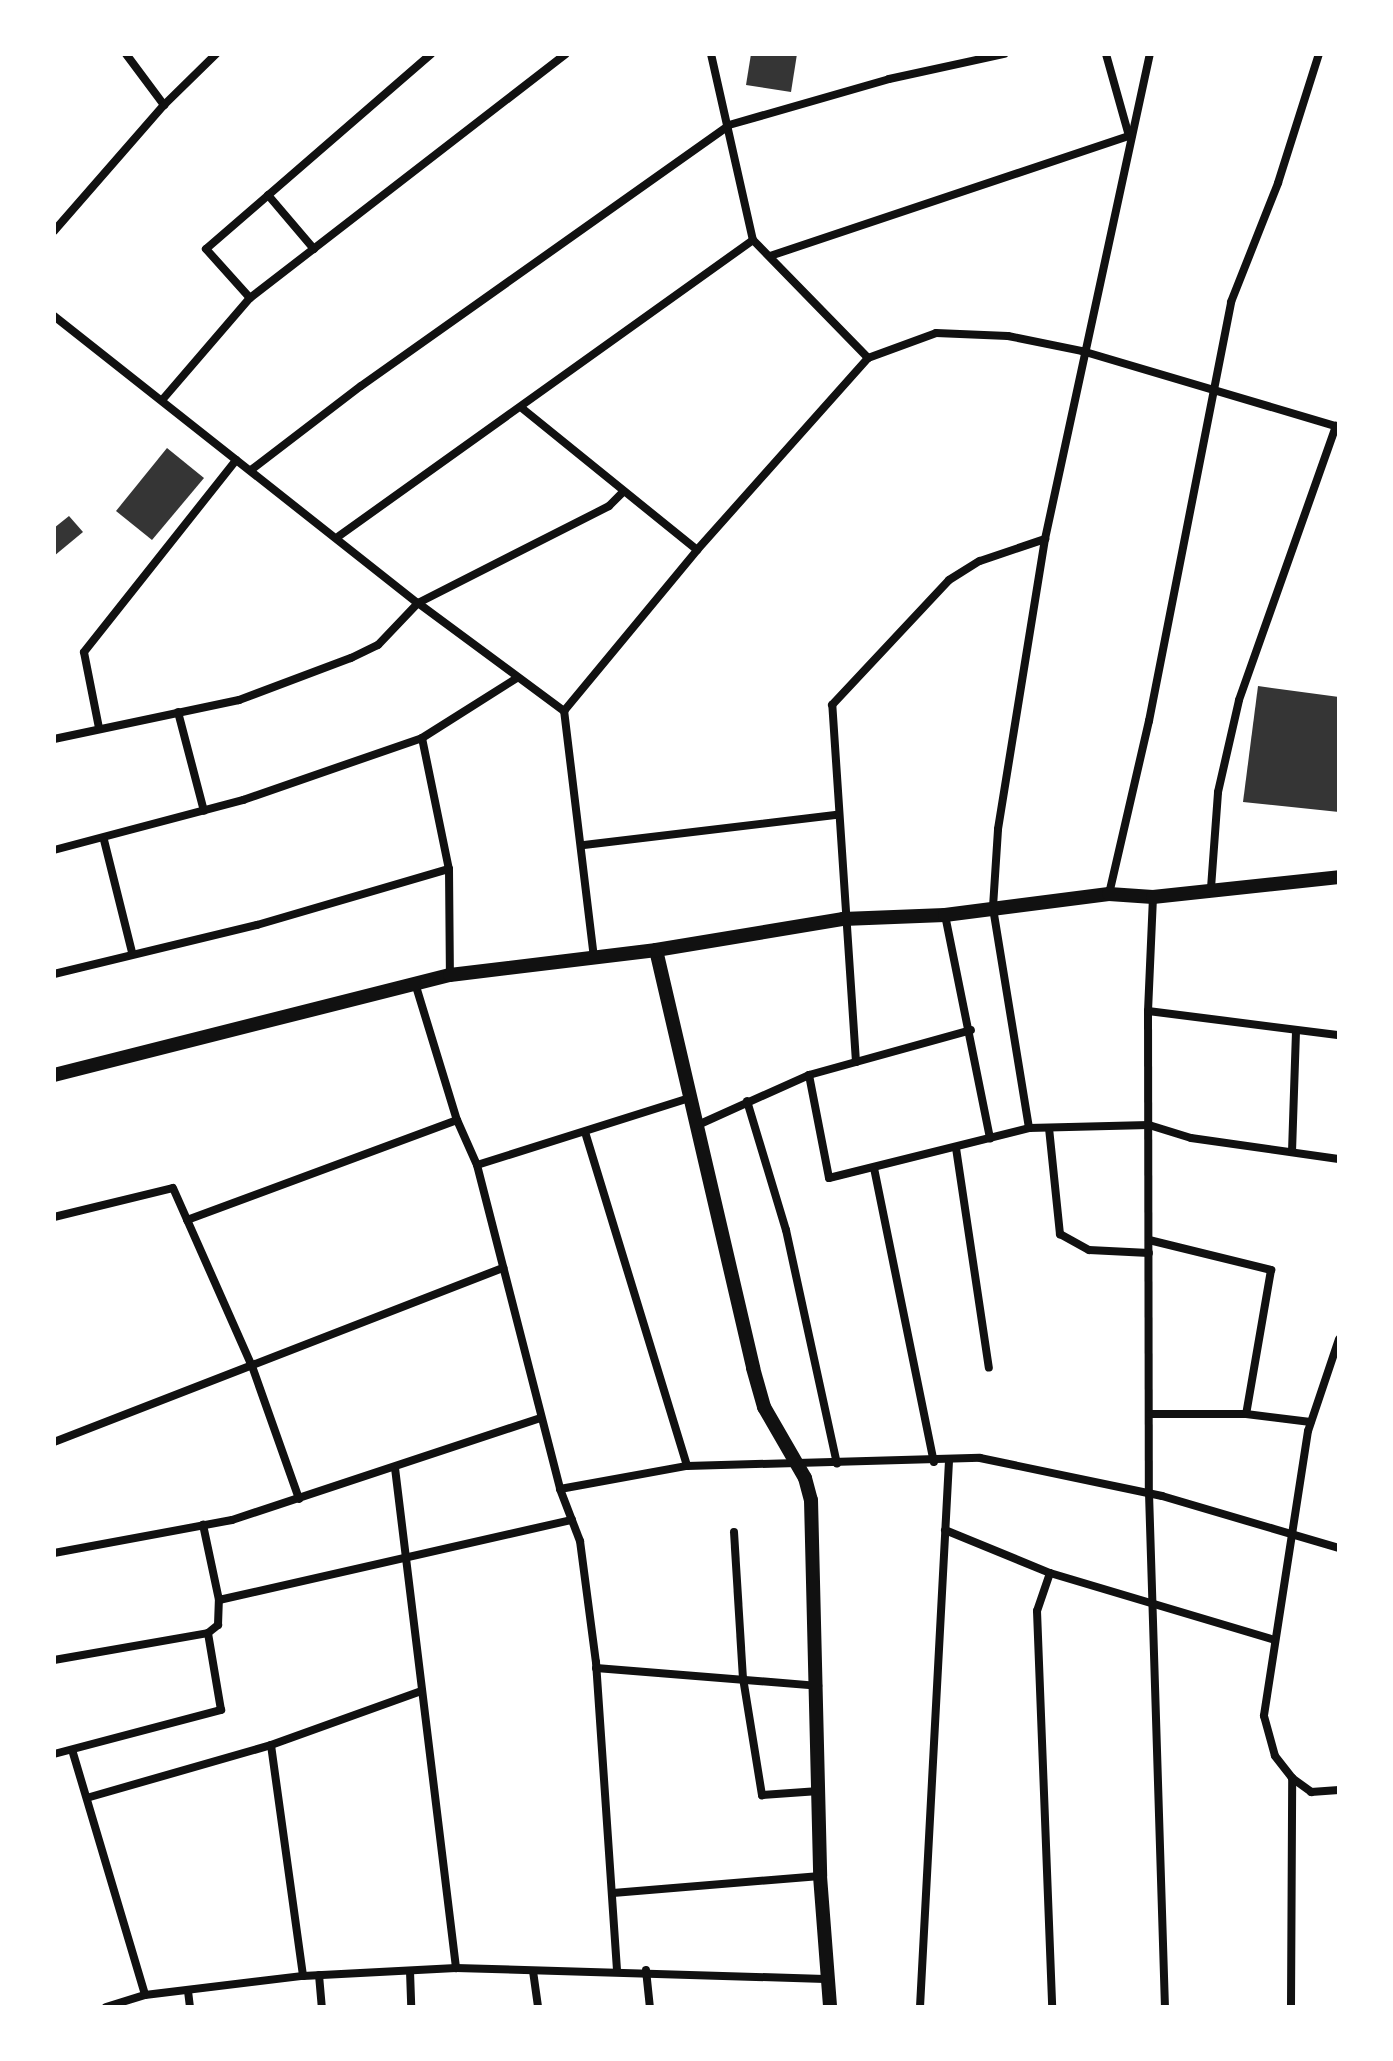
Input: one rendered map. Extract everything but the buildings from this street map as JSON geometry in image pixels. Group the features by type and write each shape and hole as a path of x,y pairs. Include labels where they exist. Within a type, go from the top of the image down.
{"street":[{"path":"126,54 164,105"},
{"path":"54,231 164,105 216,54"},
{"path":"250,298 206,249 431,54"},
{"path":"163,399 250,298 566,54"},
{"path":"711,54 753,240 868,358"},
{"path":"251,470 361,386 729,125 889,79 1004,54"},
{"path":"1106,54 1129,136"},
{"path":"1029,1128 993,907 998,829 1045,539 1082,351 1150,54"},
{"path":"1109,894 1217,390 1231,302 1278,183 1319,54"},
{"path":"770,256 1129,136"},
{"path":"268,195 314,249"},
{"path":"339,536 523,409 753,240"},
{"path":"54,316 163,399 236,460 339,536 418,603 564,711 584,845 594,959"},
{"path":"564,711 697,550 868,358 936,333 1008,336 1082,351 1338,427 1239,700 1218,792 1211,888"},
{"path":"523,409 697,550"},
{"path":"99,728 84,652 236,460"},
{"path":"54,739 279,687 351,658 378,645 418,603 609,506 623,492"},
{"path":"856,1062 843,919 832,705 949,580 980,561 1045,539"},
{"path":"54,850 104,840 204,811 422,738 517,678"},
{"path":"178,712 204,811"},
{"path":"422,738 449,869 450,975"},
{"path":"584,845 837,815"},
{"path":"104,840 132,952"},
{"path":"54,974 132,952 257,925 449,869"},
{"path":"54,1075 450,975 594,959 843,919 945,915 1109,894 1153,897 1211,888 1339,877"},
{"path":"1153,897 1148,1011 1149,1493 1165,2007"},
{"path":"945,915 971,1030 990,1139"},
{"path":"656,950 700,1124 753,1368 764,1407 797,1464 811,1500 819,1686 820,1876 825,1979 830,2007"},
{"path":"414,982 457,1120 477,1165 560,1489 580,1541 596,1668 617,1969"},
{"path":"1148,1011 1296,1033 1339,1035"},
{"path":"700,1124 809,1075 971,1030"},
{"path":"1292,1152 1296,1033"},
{"path":"809,1075 829,1178 1029,1128 1149,1125 1191,1138 1339,1159"},
{"path":"477,1165 693,1097"},
{"path":"747,1101 786,1230 837,1463"},
{"path":"187,1220 457,1120"},
{"path":"1049,1128 1060,1234 1089,1250 1149,1253"},
{"path":"585,1132 687,1466"},
{"path":"956,1148 989,1368"},
{"path":"874,1168 934,1462"},
{"path":"54,1217 173,1188 252,1366 299,1499"},
{"path":"1149,1240 1271,1270 1246,1414"},
{"path":"54,1442 503,1268"},
{"path":"1338,1346 1311,1422 1272,1639 1264,1716 1275,1756 1292,1778 1311,1792 1339,1790"},
{"path":"1150,1414 1246,1414 1311,1422"},
{"path":"54,1553 203,1525 299,1499 541,1418"},
{"path":"560,1489 687,1466 934,1462 980,1458 1149,1493 1339,1548"},
{"path":"920,2007 949,1461"},
{"path":"395,1468 456,1968"},
{"path":"219,1600 572,1520"},
{"path":"54,1660 208,1633 218,1625 219,1600 203,1525"},
{"path":"945,1530 1050,1573 1154,1607 1272,1639"},
{"path":"734,1532 743,1678 762,1795 819,1791"},
{"path":"1050,1573 1037,1611 1052,2007"},
{"path":"54,1754 73,1753 221,1710 208,1633"},
{"path":"596,1668 819,1686"},
{"path":"90,1797 271,1745 421,1691"},
{"path":"271,1745 303,1976"},
{"path":"73,1753 90,1797 145,1995"},
{"path":"1291,2007 1292,1778"},
{"path":"613,1893 820,1876"},
{"path":"106,2007 145,1995 303,1976 456,1968 533,1971 617,1969 825,1979"},
{"path":"646,1970 650,2007"},
{"path":"410,1971 411,2007"},
{"path":"533,1971 538,2007"},
{"path":"319,1975 322,2007"},
{"path":"188,1991 190,2007"}]}
